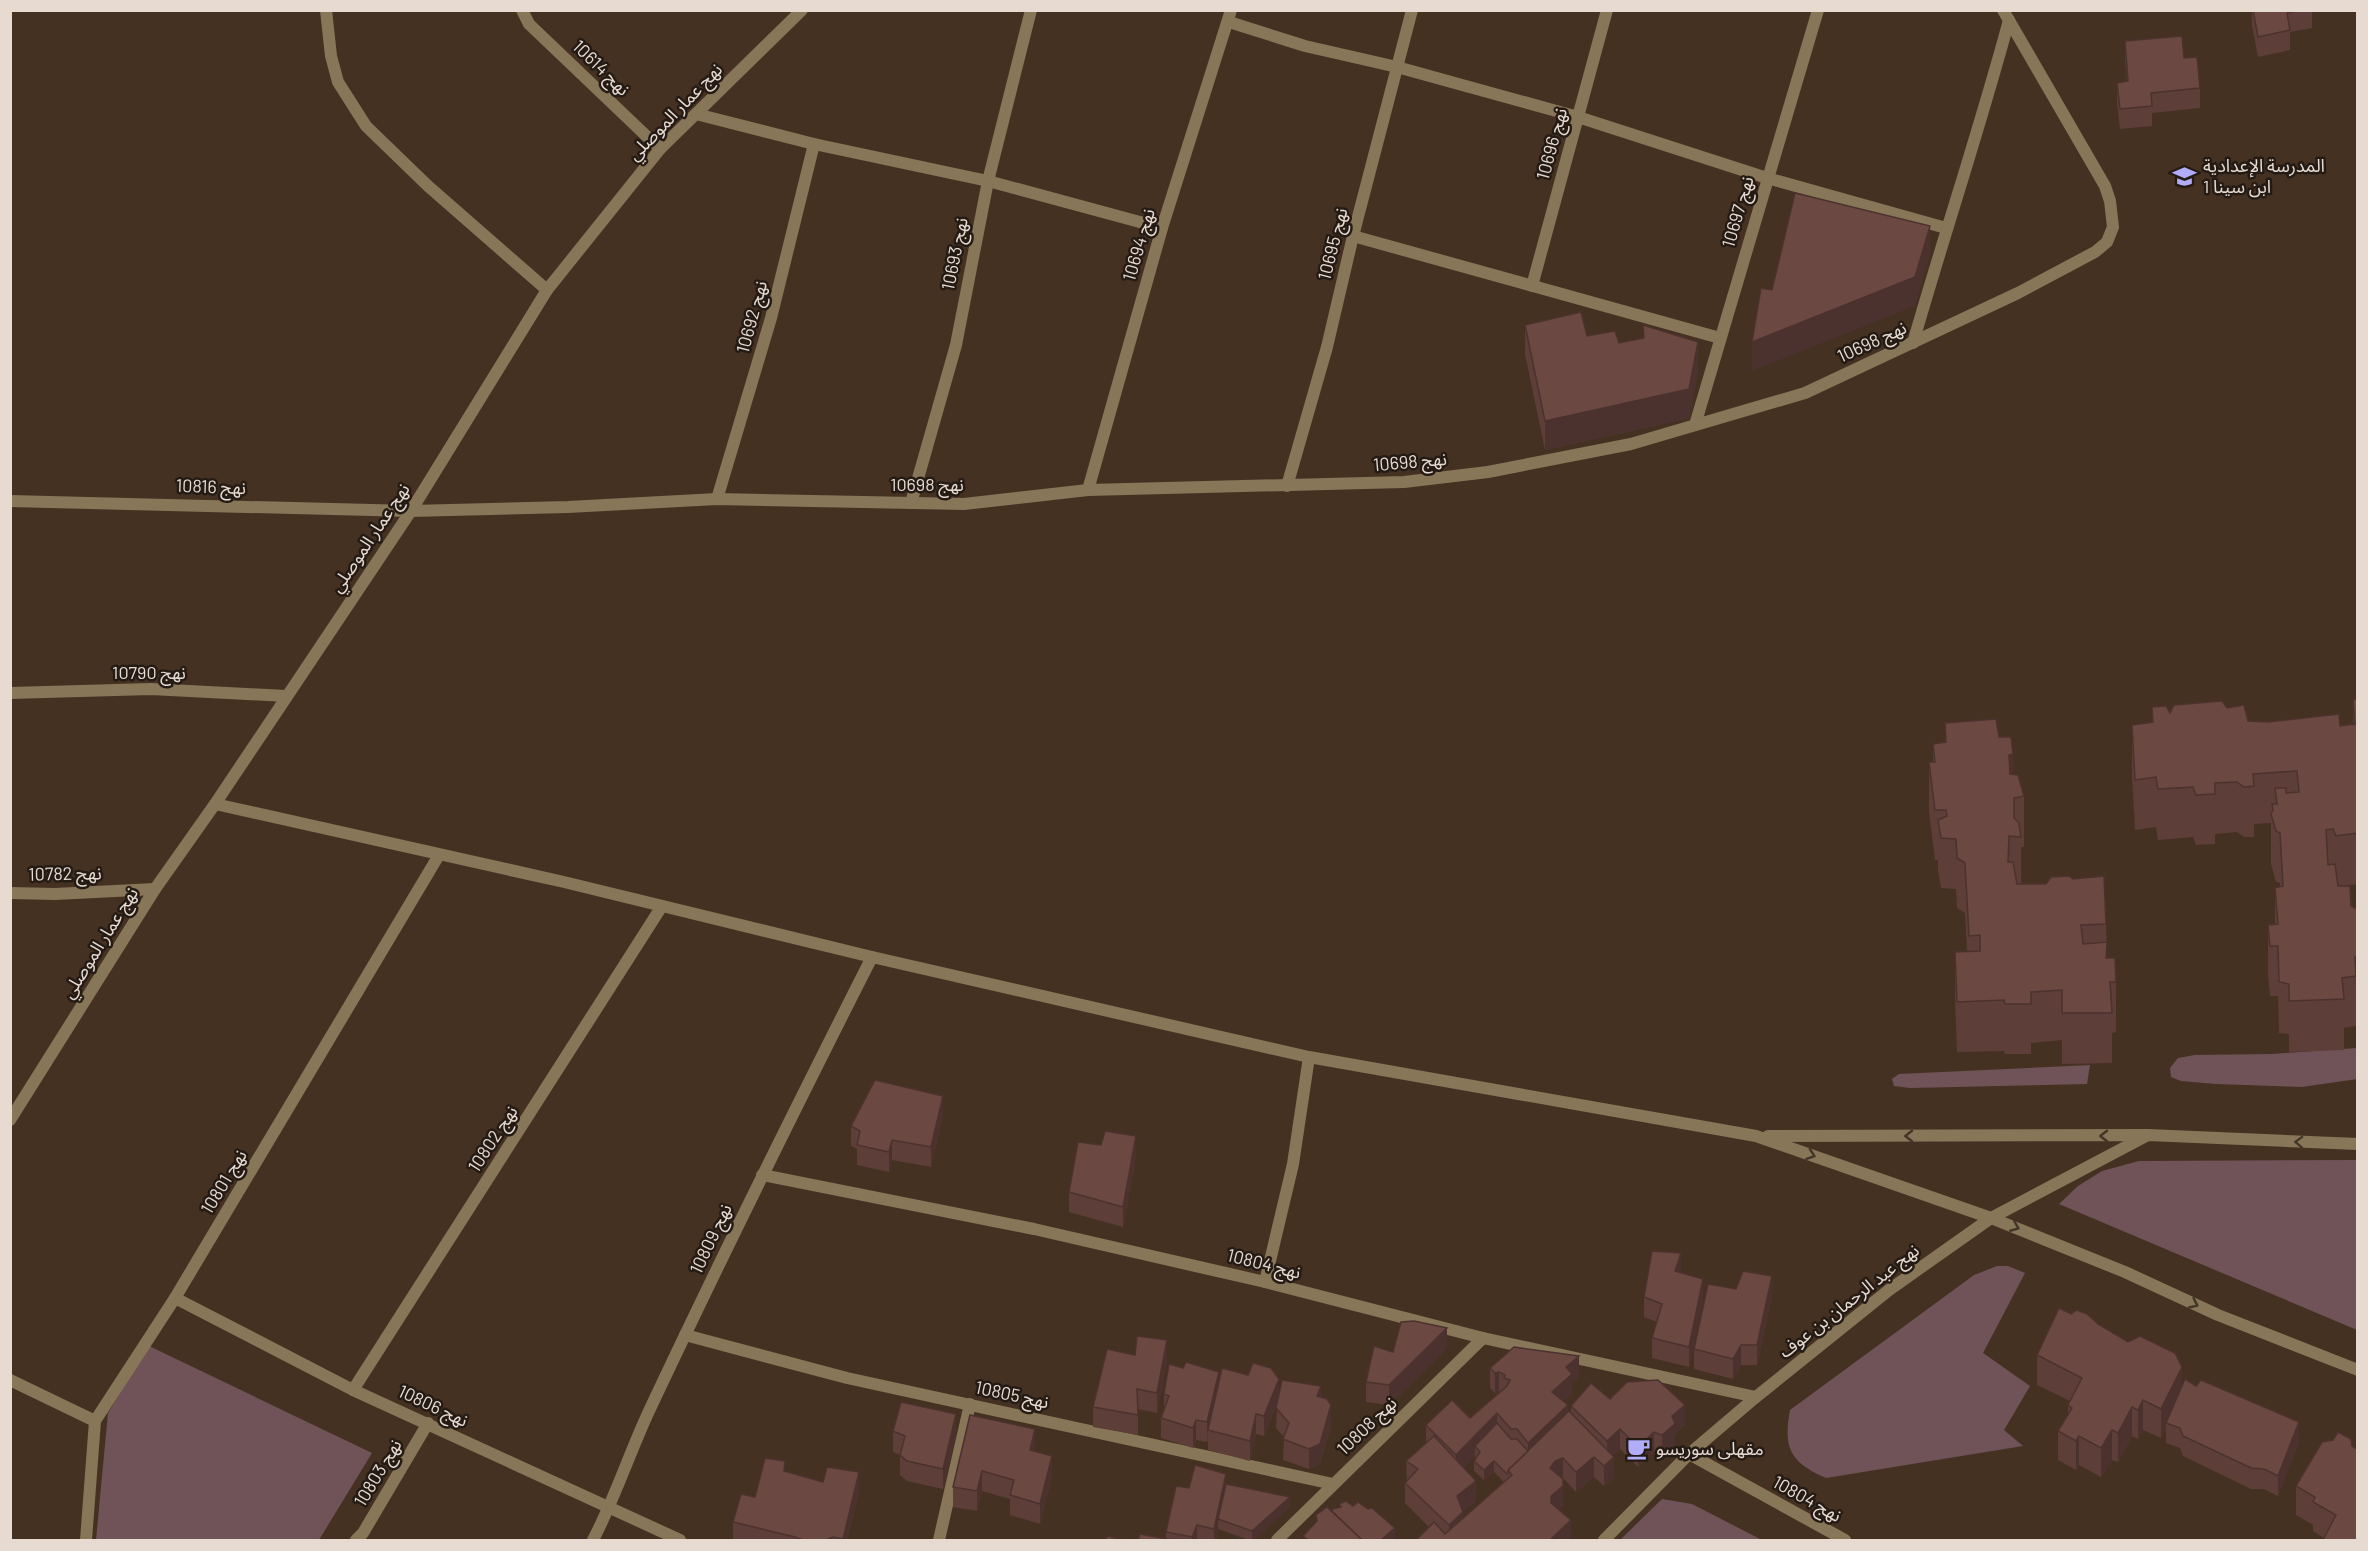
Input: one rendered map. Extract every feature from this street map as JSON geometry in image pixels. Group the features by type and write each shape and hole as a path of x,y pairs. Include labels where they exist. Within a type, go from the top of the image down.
{"street":[{"path":"326,10 331,56 338,81 366,126 428,186 547,290"},
{"name":"نهج 10614","path":"522,10 529,24 660,149"},
{"name":"نهج عمار الموصلي","path":"12,1115 155,889 411,511 547,290 660,149 802,10"},
{"name":"نهج 10693","path":"911,503 956,345 988,182 1031,10"},
{"name":"نهج 10695","path":"1287,486 1327,347 1353,236 1412,10"},
{"name":"نهج 10696","path":"1532,286 1607,10"},
{"name":"نهج 10697","path":"1695,425 1818,10"},
{"path":"1913,343 1946,228 1984,112 2006,15"},
{"name":"نهج 10698","path":"411,511 568,507 717,499 964,504 1088,490 1404,482 1488,472 1631,444 1805,393 2018,293 2095,252 2107,242 2113,228 2110,201 2105,186 2006,15"},
{"path":"1230,16 1305,46 1397,67 1578,117 1767,178 1946,228"},
{"name":"نهج 10694","path":"1088,490 1162,228 1230,16"},
{"path":"696,114 814,144 988,182 1162,228"},
{"name":"نهج 10692","path":"717,499 771,318 814,144"},
{"path":"1353,236 1720,339"},
{"name":"نهج 10816","path":"10,501 411,511"},
{"name":"نهج 10790","path":"10,693 151,689 286,696"},
{"path":"214,804 1309,1057 1756,1136 1991,1218 2125,1272 2218,1315 2358,1370"},
{"name":"نهج 10801","path":"86,1540 95,1421 175,1298 439,855"},
{"name":"نهج 10782","path":"10,893 55,894 155,889"},
{"name":"نهج 10802","path":"353,1390 662,906"},
{"name":"نهج 10809","path":"594,1540 685,1335 762,1175 872,957"},
{"path":"1265,1282 1293,1164 1309,1057"},
{"path":"1756,1136 2148,1135 2358,1144"},
{"name":"نهج عبد الرحمان بن عوف","path":"1605,1540 1689,1454 1889,1290 1991,1218 2148,1135"},
{"name":"نهج 10804","path":"762,1175 1034,1229 1265,1282 1484,1338 1756,1397"},
{"name":"نهج 10806","path":"175,1298 353,1390 680,1540"},
{"name":"نهج 10805","path":"685,1335 847,1378 1334,1484"},
{"name":"نهج 10808","path":"1277,1540 1484,1338"},
{"path":"10,1380 95,1421"},
{"path":"939,1540 970,1404"},
{"name":"نهج 10803","path":"356,1540 363,1533 429,1424"},
{"name":"نهج 10804","path":"1689,1454 1845,1540"}],"shaded area":[{"path":"2357,1048 2357,1079 2302,1087 2216,1084 2181,1081 2171,1077 2170,1068 2178,1058 2195,1055 2272,1054"},
{"path":"2090,1065 2087,1084 1910,1088 1894,1086 1892,1079 1899,1074"},
{"path":"2357,1160 2357,1330 2059,1204 2078,1186 2102,1171 2139,1161"},
{"path":"1997,1266 2008,1266 2025,1273 1983,1353 2030,1386 2004,1430 2023,1446 1826,1478 1804,1466 1797,1459 1789,1444 1790,1410 1974,1275"},
{"path":"149,1346 372,1453 319,1540 96,1540 108,1413"},
{"path":"1662,1499 1692,1504 1762,1540 1620,1540"}],"building":[{"path":"2253,10 2299,10 2287,13 2290,30 2258,37"},
{"path":"2182,36 2184,58 2197,57 2200,88 2151,93 2152,106 2120,109 2117,83 2128,81 2125,41"},
{"path":"1795,193 1930,226 1915,277 1752,342 1761,288 1772,290"},
{"path":"1581,312 1587,336 1615,331 1619,343 1644,338 1643,325 1698,342 1689,389 1545,421 1525,325"},
{"path":"2358,699 2358,833 2336,836 2333,829 2326,830 2328,865 2335,864 2338,886 2350,886 2351,906 2357,909 2356,976 2342,978 2344,999 2289,1001 2289,984 2279,982 2278,946 2270,946 2268,925 2278,924 2275,888 2283,886 2280,833 2276,831 2271,814 2272,804 2277,804 2275,788 2286,788 2286,793 2299,792 2297,771 2253,774 2254,786 2244,787 2237,782 2215,783 2215,794 2196,795 2193,787 2158,789 2156,777 2135,780 2132,725 2153,722 2152,707 2166,706 2170,713 2174,705 2222,701 2227,708 2244,705 2248,721 2268,722 2339,714 2340,726 2355,724 2353,700"},
{"path":"1996,719 1999,737 2011,737 2013,754 2009,755 2010,774 2018,775 2024,796 2014,798 2014,818 2019,823 2021,837 2009,836 2008,862 2013,862 2017,884 2046,884 2051,877 2069,876 2073,879 2104,876 2106,924 2081,925 2083,944 2107,942 2106,958 2115,958 2116,982 2110,982 2112,1013 2062,1013 2062,990 2031,992 2031,1004 2005,1004 2004,1000 1957,1002 1955,952 1980,951 1980,935 1969,936 1965,863 1957,858 1956,839 1941,838 1938,820 1947,816 1946,810 1935,810 1929,762 1935,762 1933,744 1946,742 1945,723"},
{"path":"875,1080 943,1096 931,1147 892,1140 889,1152 857,1145 860,1131 851,1126"},
{"path":"1105,1131 1136,1136 1123,1207 1069,1192 1078,1142 1101,1145"},
{"path":"1652,1251 1681,1253 1675,1271 1703,1279 1689,1347 1652,1338 1662,1304 1644,1297"},
{"path":"1743,1271 1772,1276 1757,1345 1741,1345 1733,1359 1694,1349 1708,1284 1736,1289"},
{"path":"2059,1308 2071,1314 2077,1310 2087,1314 2098,1324 2128,1342 2140,1336 2175,1353 2182,1367 2161,1409 2143,1400 2138,1410 2132,1407 2118,1433 2112,1430 2101,1448 2079,1436 2076,1441 2058,1431 2072,1408 2068,1405 2082,1378 2037,1355"},
{"path":"1414,1321 1447,1328 1389,1385 1366,1382 1374,1346 1393,1352 1401,1322"},
{"path":"1137,1336 1167,1340 1157,1393 1137,1389 1138,1415 1093,1407 1107,1349 1135,1355"},
{"path":"1514,1347 1579,1356 1566,1367 1572,1374 1552,1392 1568,1405 1528,1443 1517,1429 1511,1429 1497,1413 1456,1455 1426,1425 1452,1400 1470,1418 1507,1386 1510,1380 1490,1368"},
{"path":"1186,1362 1219,1372 1207,1422 1196,1420 1193,1428 1161,1418 1169,1396 1164,1394 1169,1364 1183,1368"},
{"path":"1253,1363 1271,1368 1279,1379 1264,1416 1256,1414 1250,1441 1208,1430 1222,1368 1248,1375"},
{"path":"2185,1379 2196,1386 2201,1380 2299,1422 2278,1476 2264,1469 2251,1468 2183,1436 2180,1428 2166,1423"},
{"path":"1282,1380 1321,1386 1317,1396 1327,1399 1331,1405 1320,1444 1309,1449 1283,1439 1289,1423 1276,1408"},
{"path":"1658,1380 1685,1405 1672,1416 1675,1424 1662,1435 1654,1432 1638,1447 1620,1429 1607,1441 1571,1406 1591,1383 1610,1399 1627,1382"},
{"path":"901,1402 956,1414 943,1469 907,1461 900,1455 905,1436 893,1431"},
{"path":"1569,1411 1614,1457 1604,1466 1594,1457 1576,1472 1563,1458 1555,1461 1550,1468 1563,1479 1563,1486 1551,1496 1551,1503 1571,1520 1550,1540 1416,1540 1434,1522 1445,1534 1512,1475 1508,1470"},
{"path":"970,1415 1035,1429 1030,1450 1052,1456 1040,1504 1010,1495 1014,1480 982,1471 977,1491 953,1487"},
{"path":"1497,1423 1511,1439 1517,1439 1528,1451 1508,1470 1507,1474 1494,1461 1484,1470 1474,1461 1480,1452 1475,1446"},
{"path":"2338,1432 2351,1439 2352,1446 2358,1450 2358,1540 2323,1540 2336,1515 2313,1502 2315,1497 2296,1486 2322,1442 2333,1440"},
{"path":"1434,1436 1476,1481 1457,1496 1463,1512 1449,1525 1405,1483 1418,1469 1406,1461"},
{"path":"765,1458 785,1461 784,1471 823,1482 827,1467 859,1472 843,1539 833,1537 826,1540 803,1540 733,1522 741,1494 755,1497"},
{"path":"1195,1465 1226,1474 1214,1529 1197,1525 1192,1537 1166,1532 1176,1486 1189,1488"},
{"path":"1226,1484 1290,1497 1252,1531 1218,1519"},
{"path":"1346,1501 1353,1506 1358,1502 1368,1509 1372,1508 1395,1528 1381,1540 1362,1540 1332,1511 1341,1507 1339,1504"},
{"path":"1327,1507 1362,1540 1308,1540 1303,1536 1317,1521 1316,1515"},
{"path":"1140,1534 1172,1540 1138,1540"},
{"path":"1107,1536 1123,1540 1106,1540"}],"place":[{"name":"المدرسة الإعدادية ابن سينا 1","path":"2185,176"},
{"name":"مقهلى سوريسو","path":"1638,1449"}]}
